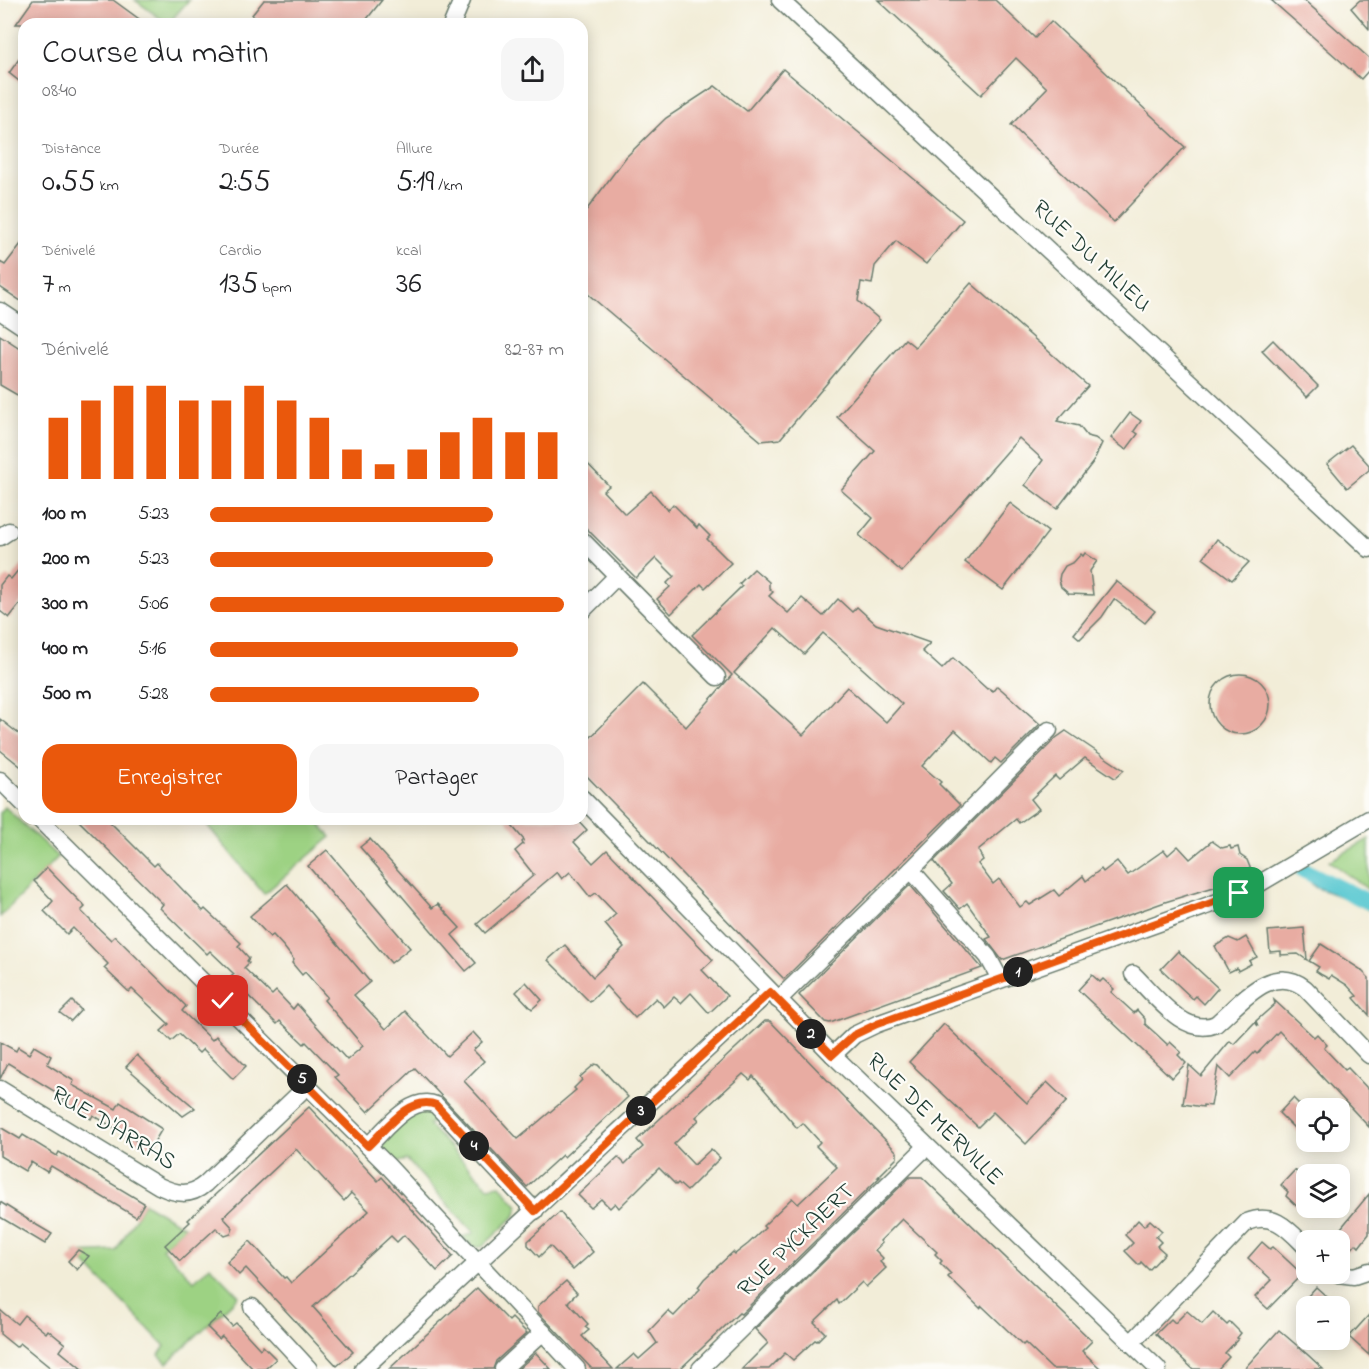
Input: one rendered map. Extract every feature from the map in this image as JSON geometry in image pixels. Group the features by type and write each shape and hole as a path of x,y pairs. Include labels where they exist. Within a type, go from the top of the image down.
{"street":[{"path":"454,18 462,0"},
{"name":"RUE DU MILIEU","path":"780,0 1369,549"},
{"path":"0,311 18,323"},
{"path":"588,546 717,677"},
{"path":"588,605 617,576"},
{"path":"363,1369 911,870 1049,730"},
{"path":"0,780 18,798"},
{"name":"RUE DE MERVILLE","path":"588,804 832,1055 1158,1369"},
{"path":"832,1055 854,1035 869,1027 1229,898 1269,878 1369,819"},
{"path":"45,825 368,1146 577,1369"},
{"path":"911,870 988,957 1000,979"},
{"path":"1133,974 1185,1023 1204,1028 1216,1024 1266,982 1279,979 1293,981 1305,988 1369,1055"},
{"name":"RUE D'ARRAS","path":"0,1089 159,1186 174,1192 187,1193 205,1184 308,1085"},
{"path":"368,1146 413,1105 430,1102 436,1105 535,1211"},
{"name":"RUE PYCKAERT","path":"702,1368 926,1147"},
{"path":"1131,1343 1248,1222 1262,1218 1277,1221 1296,1237"},
{"path":"1350,1276 1369,1271"},
{"path":"252,1307 309,1369"},
{"path":"502,1369 543,1332"}],"green space":[{"path":"135,0 189,0 173,18 160,18"},
{"path":"5,807 18,819 18,825 24,825 58,857 0,917 0,813"},
{"path":"321,825 331,837 264,894 208,826"},
{"path":"1369,839 1369,890 1329,861"},
{"path":"426,1107 441,1120 428,1124 488,1187 500,1185 518,1206 516,1215 482,1247 474,1247 462,1237 474,1233 407,1160 394,1163 387,1157 383,1148 387,1137 393,1131 407,1118"},
{"path":"144,1203 185,1227 162,1248 194,1281 210,1266 239,1296 167,1363 159,1355 165,1346 75,1253 116,1251"}],"water":[{"path":"1320,871 1336,884 1369,898 1369,910 1315,887 1308,879"}],"building":[{"path":"33,0 113,0 138,18 20,18"},
{"path":"264,0 382,0 368,18 256,18 252,15"},
{"path":"878,0 995,0 1035,38 1051,21 1185,147 1114,222 1011,125 1047,88 1016,58 981,95"},
{"path":"1271,0 1304,0 1369,58 1369,70 1361,79"},
{"path":"1360,0 1369,0 1369,29 1351,8"},
{"path":"18,60 18,80 9,73"},
{"path":"783,69 963,220 926,264 896,241 875,266 872,284 861,282 858,301 880,320 780,439 761,441 588,294 588,208 626,157 666,118 715,86 747,111"},
{"path":"18,248 18,299 0,287 0,262 5,265"},
{"path":"971,283 1088,386 1057,421 1079,426 1087,436 1102,443 1093,462 1057,509 1025,485 1043,460 1019,438 902,572 859,535 873,518 841,490 875,451 837,417 905,339 915,347"},
{"path":"0,335 18,347 18,396 0,385"},
{"path":"1273,340 1318,386 1307,397 1262,351"},
{"path":"1130,413 1141,421 1134,431 1138,434 1126,450 1111,438"},
{"path":"1351,445 1369,465 1369,470 1347,488 1327,464"},
{"path":"588,464 609,486 603,491 625,514 651,491 668,510 673,504 697,528 699,525 710,536 707,539 731,563 705,588 701,584 671,614 657,599 670,587 667,583 674,576 656,558 636,578 588,530"},
{"path":"1010,503 1048,532 1003,590 965,562"},
{"path":"1217,539 1249,562 1232,580 1203,558"},
{"path":"1085,553 1097,561 1090,571 1093,595 1069,594 1061,587 1060,574 1065,566"},
{"path":"754,569 769,582 769,588 773,592 769,596 788,613 802,598 823,616 838,599 852,612 857,607 876,624 930,643 922,651 942,669 953,658 987,689 993,691 997,686 1040,724 1001,763 995,758 991,763 955,730 922,766 941,782 939,784 960,805 784,979 588,777 588,740 643,684 686,727 732,675 692,635 742,586 739,584","holes":["775,628 804,654 823,633 902,704 886,722 847,687 803,735 734,673"]},
{"path":"18,570 18,607 9,618 0,611 0,585 7,576 11,579"},
{"path":"1116,581 1155,611 1145,623 1114,599 1102,617 1080,639 1074,634"},
{"path":"1240,674 1261,683 1270,704 1261,725 1240,734 1219,725 1210,704 1219,683"},
{"path":"0,719 18,733 18,764 0,750"},
{"path":"1066,731 1124,770 1115,778 1085,758 1059,780 1055,776 1031,799 1039,809 1019,823 1016,819 978,850 983,860 978,864 993,884 999,879 1020,907 1027,902 1030,905 1054,890 1059,896 1083,876 1086,881 1101,869 1103,872 1117,861 1128,875 1164,850 1168,855 1178,846 1190,859 1212,841 1222,848 1238,847 1240,855 1247,860 1253,875 1165,902 1002,960 986,939 991,937 967,903 960,909 944,891 952,884 934,861 1056,738"},
{"path":"83,825 113,825 154,866 157,863 203,911 205,909 241,943 238,946 249,958 247,961 249,963 244,968 272,995 276,991 293,1009 297,1004 347,1060 363,1046 324,1000 327,997 305,972 302,975 292,963 294,960 284,947 273,935 270,937 250,916 287,884 370,982 354,995 386,1029 405,1011 447,1056 473,1032 482,1042 473,1050 484,1061 464,1081 518,1139 576,1090 574,1088 582,1080 580,1077 595,1064 628,1097 564,1157 562,1155 527,1187 415,1068 368,1112 335,1077 338,1075 306,1042 304,1044 280,1021 277,1024 230,978 234,974 210,951 207,954 160,908 163,904"},
{"path":"511,825 582,825 587,830 574,842 593,863 607,850 713,960 702,970 727,996 709,1013 691,993 681,1003 674,997 664,1007 656,998 635,1018 606,986 590,1002 548,960 565,945 593,977 624,947 605,924 616,914 596,893 590,897 570,872 562,879 557,872 485,933 477,924 534,875 515,851 524,840"},
{"path":"370,839 432,908 438,904 460,928 452,935 476,963 466,971 360,847"},
{"path":"327,850 410,948 391,963 308,866"},
{"path":"47,868 85,907 81,911 91,921 111,940 115,936 186,1006 182,1011 212,1040 216,1036 246,1066 233,1079 203,1049 199,1053 179,1034 171,1041 161,1031 169,1024 132,989 129,992 104,968 108,964 73,928 67,934 44,911 53,901 34,881"},
{"path":"910,885 982,968 830,1023 825,1022 799,995"},
{"path":"1304,928 1307,960 1298,954 1281,955 1281,951 1270,952 1268,931"},
{"path":"1246,937 1257,957 1249,961 1251,964 1238,971 1237,968 1229,972 1215,946 1229,938 1238,942"},
{"path":"1321,944 1360,969 1369,978 1369,1015 1354,998 1357,996 1347,985 1331,975 1329,979 1322,975 1316,971 1319,967 1309,961"},
{"path":"1178,951 1218,988 1204,1004 1196,996 1193,999 1161,969"},
{"path":"1092,975 1100,982 1103,979 1114,989 1111,992 1134,1013 1137,1010 1145,1019 1145,1024 1168,1045 1170,1042 1181,1052 1178,1055 1186,1063 1172,1078 1078,990"},
{"path":"526,982 542,1000 532,1009 516,992"},
{"path":"1274,1000 1314,1037 1317,1034 1327,1045 1324,1048 1369,1090 1369,1127 1350,1107 1350,1098 1342,1098 1279,1031 1230,1078 1218,1066 1211,1106 1183,1104 1189,1065 1201,1076 1230,1041 1234,1044 1255,1022 1258,1026 1256,1021 1275,1004"},
{"path":"72,1001 81,1010 71,1021 60,1013"},
{"path":"765,1021 770,1021 897,1152 897,1158 741,1314 739,1313 680,1369 617,1369 634,1354 639,1359 657,1343 649,1331 668,1311 674,1316 700,1289 698,1287 704,1279 733,1252 735,1254 748,1244 792,1198 798,1204 837,1167 816,1146 820,1142 803,1123 797,1128 753,1076 750,1080 743,1074 696,1117 699,1120 674,1144 694,1165 711,1149 720,1158 687,1191 678,1183 676,1185 659,1168 619,1208 615,1203 610,1208 601,1199 591,1208 578,1195 618,1157 625,1164 643,1147 637,1140"},
{"path":"944,1024 1027,1103 1047,1082 1067,1101 1026,1144 993,1112 978,1127 909,1062"},
{"path":"0,1042 16,1051 18,1047 29,1054 34,1046 51,1056 47,1064 74,1081 72,1085 116,1109 120,1102 162,1129 150,1149 93,1115 91,1119 62,1101 64,1097 8,1063 0,1079"},
{"path":"137,1055 195,1108 183,1116 126,1067"},
{"path":"1293,1098 1296,1101 1296,1130 1279,1113"},
{"path":"309,1107 378,1181 382,1177 453,1256 437,1271 404,1235 397,1242 391,1236 313,1307 353,1352 337,1366 246,1268 239,1275 227,1262 250,1241 291,1283 369,1211 351,1193 344,1201 296,1149 223,1217 233,1228 231,1234 225,1236 216,1228 180,1261 165,1245 190,1222 188,1220"},
{"path":"0,1127 20,1139 23,1135 57,1156 59,1152 144,1203 136,1217 51,1166 47,1172 31,1162 25,1171 0,1156"},
{"path":"1296,1171 1296,1206 1286,1196 1288,1192 1281,1185"},
{"path":"910,1177 922,1177 1092,1341 1082,1351 1101,1369 1052,1369 982,1306 980,1308 948,1277 951,1274 940,1263 942,1261 935,1254 937,1252 902,1219 880,1241 882,1243 875,1250 883,1258 880,1262 886,1268 866,1287 862,1282 839,1304 837,1300 814,1322 825,1333 817,1341 815,1340 793,1360 785,1353 769,1369 742,1369 768,1343 755,1329"},
{"path":"1369,1194 1369,1234 1359,1247 1356,1244 1350,1251 1350,1230 1339,1230"},
{"path":"0,1202 52,1234 45,1244 0,1217"},
{"path":"560,1212 593,1252 573,1270 550,1246 539,1257 528,1245 528,1241"},
{"path":"1138,1220 1144,1226 1150,1220 1162,1231 1156,1237 1161,1242 1157,1246 1165,1253 1149,1270 1141,1262 1139,1265 1125,1251 1133,1243 1125,1235"},
{"path":"1262,1242 1270,1249 1273,1247 1296,1268 1296,1280 1268,1309 1255,1297 1272,1280 1248,1258"},
{"path":"78,1250 89,1256 77,1270 68,1261"},
{"path":"566,1281 577,1293 568,1302 588,1324 585,1327 589,1330 582,1336 613,1369 592,1369 538,1312 538,1306"},
{"path":"1316,1287 1326,1296 1308,1296"},
{"path":"477,1288 509,1321 512,1318 527,1333 496,1361 493,1369 389,1369"},
{"path":"0,1310 17,1324 24,1315 46,1333 48,1330 65,1344 60,1351 82,1369 52,1369 20,1343 16,1347 0,1334"},
{"path":"1187,1311 1202,1324 1213,1312 1227,1325 1230,1322 1241,1333 1225,1353 1229,1357 1218,1369 1193,1369 1156,1334 1171,1319 1175,1323"},
{"path":"221,1314 232,1326 236,1323 260,1349 263,1346 276,1359 265,1369 253,1369 222,1336 219,1339 207,1327"},
{"path":"1369,1315 1369,1355 1350,1336"},
{"path":"1279,1330 1296,1345 1296,1350 1302,1350 1323,1369 1244,1369"},
{"path":"536,1353 551,1369 518,1369"}],"waterway":[{"path":"1303,870 1369,902"}],"route":[{"path":"223,1001 368,1146 408,1108 419,1102 430,1102 436,1105 535,1211 770,992 832,1055 854,1035 869,1027 1239,893"}]}
